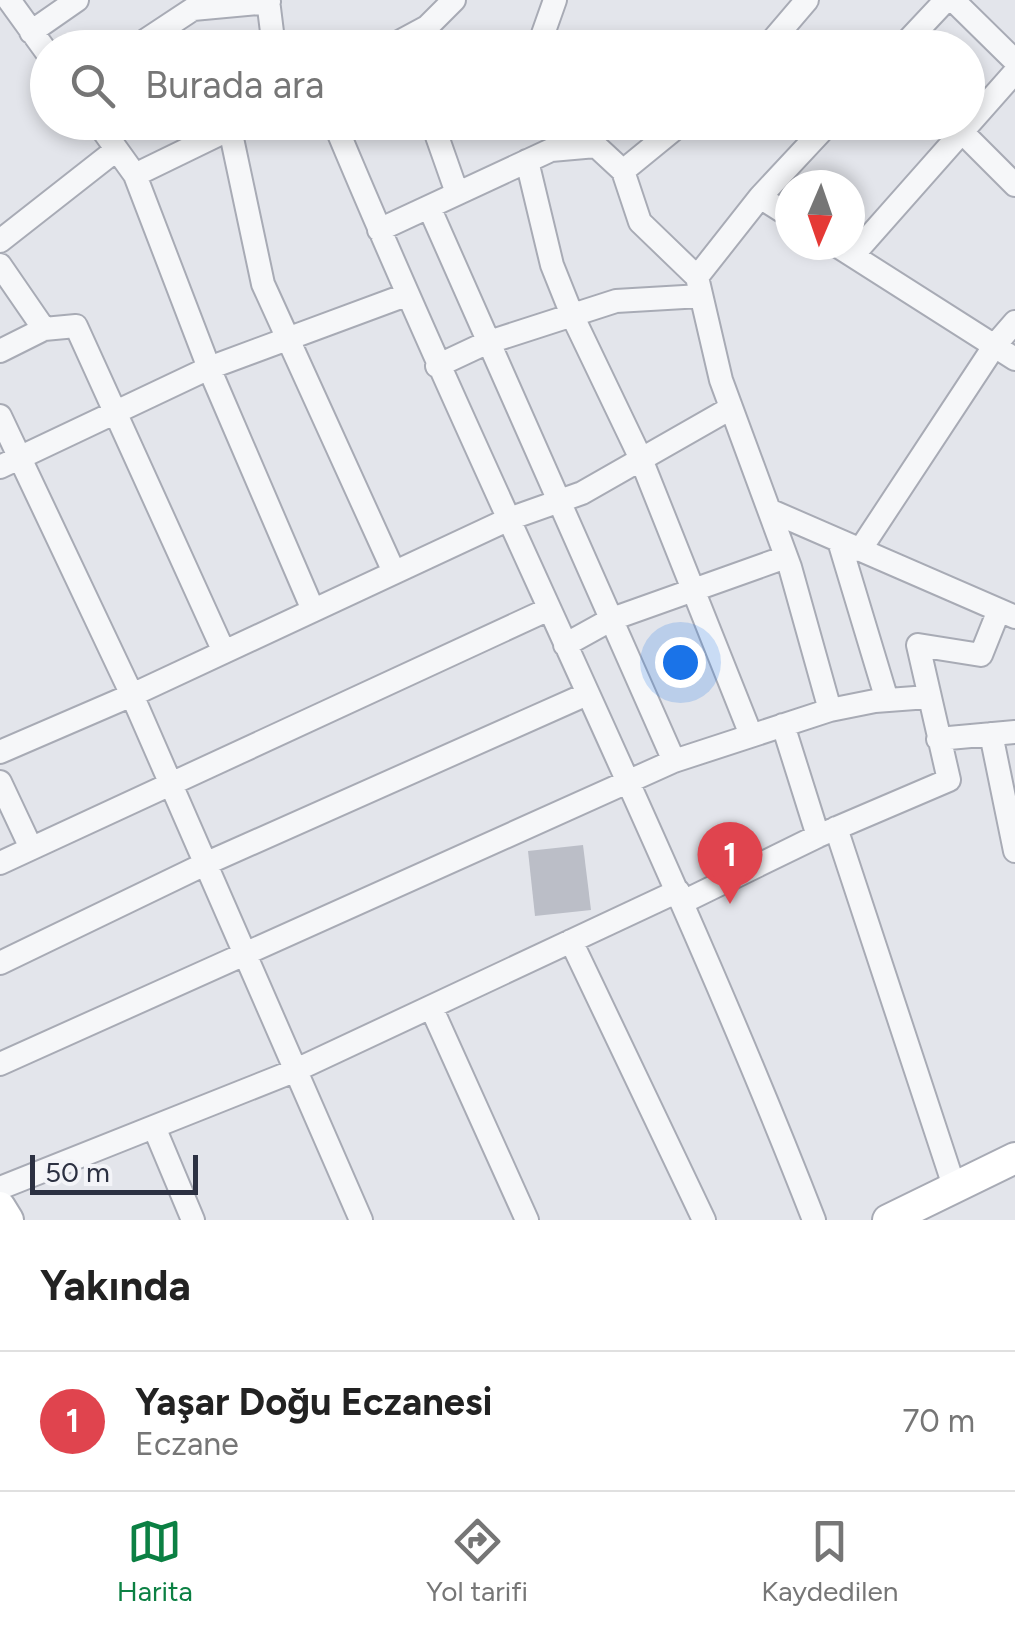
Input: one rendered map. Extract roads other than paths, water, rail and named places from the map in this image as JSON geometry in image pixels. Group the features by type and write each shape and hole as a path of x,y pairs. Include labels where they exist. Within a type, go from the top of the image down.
{"main road":[{"path":"888,1220 1015,1158"},
{"path":"0,1207 8,1220"}],"street":[{"path":"9,0 30,31"},
{"path":"34,30 77,0"},
{"path":"422,30 454,0"},
{"path":"544,30 555,0"},
{"path":"919,30 949,0 981,30"},
{"path":"161,30 193,8 268,1 272,30"},
{"path":"777,30 792,5"},
{"path":"985,33 1015,61"},
{"path":"985,106 1015,72"},
{"path":"109,140 134,175 209,368 313,610"},
{"path":"134,175 208,140"},
{"path":"239,140 263,284 394,572"},
{"path":"341,140 406,295 681,897 814,1220"},
{"path":"438,140 457,194"},
{"path":"563,140 568,148"},
{"path":"623,171 660,140"},
{"path":"438,366 486,342 616,301 699,286 760,196 813,140"},
{"path":"865,229 954,140"},
{"path":"970,140 1015,185"},
{"path":"378,230 551,150 596,146 623,171 640,222 699,286 721,380 786,557 830,710"},
{"path":"0,241 116,150"},
{"path":"527,161 552,265 641,459 751,734"},
{"path":"760,196 775,206"},
{"path":"429,206 674,761"},
{"path":"860,260 1015,358"},
{"path":"0,265 44,329"},
{"path":"10,462 209,368 406,295"},
{"path":"887,700 850,545 1015,322"},
{"path":"0,351 44,329 76,326 224,652"},
{"path":"0,752 132,695 509,519 561,502 731,408"},
{"path":"0,416 10,462 132,695 362,1220"},
{"path":"0,1188 294,1071 571,942 949,780 918,646 981,655 1007,614 769,510"},
{"path":"565,645 612,620 786,557"},
{"path":"0,862 550,609"},
{"path":"0,963 205,864 587,694"},
{"path":"0,1064 674,761 830,710 928,697"},
{"path":"783,724 827,832 954,1186"},
{"path":"938,738 1003,733 1015,851"},
{"path":"0,782 31,848"},
{"path":"571,942 704,1220"},
{"path":"431,1007 527,1220"},
{"path":"154,1127 194,1220"}],"place":[{"name":"Yaşar Doğu Eczanesi","path":"730,904"}]}
